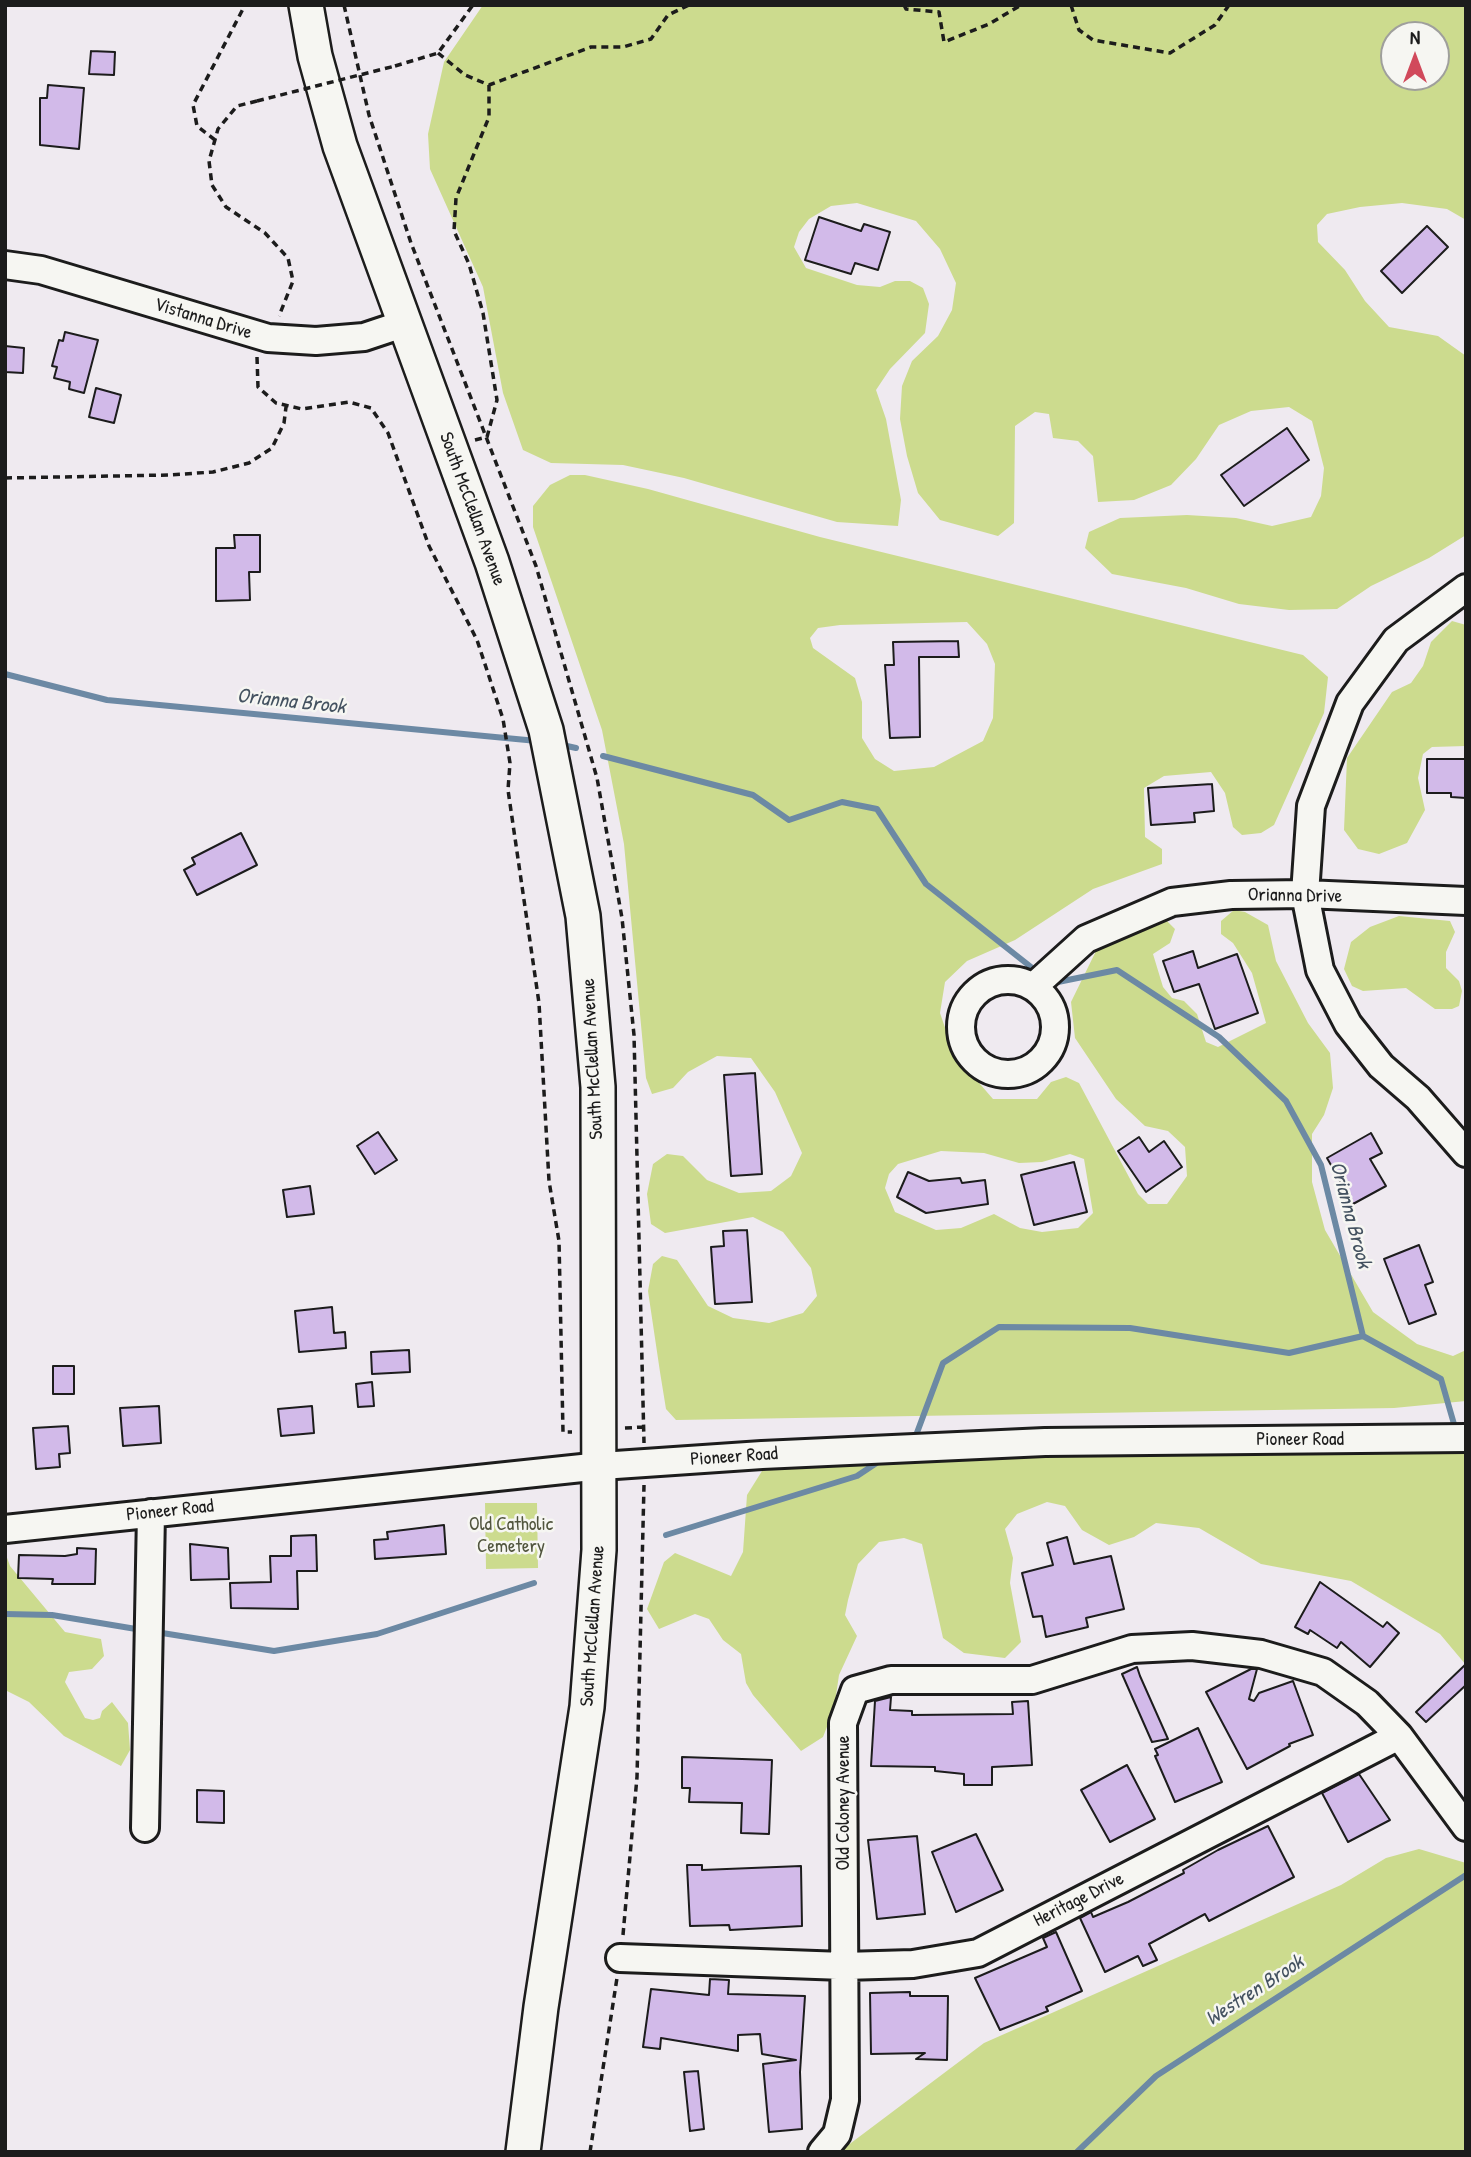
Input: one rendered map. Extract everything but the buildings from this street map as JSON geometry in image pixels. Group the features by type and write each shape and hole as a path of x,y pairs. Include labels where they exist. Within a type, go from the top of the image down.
{"main road":[{"name":"South McClellan Avenue","path":"306,5 315,55 340,146 492,562 546,730 583,916 598,1087 601,1430 599,1550 587,1707 541,2007 523,2152"}],"street":[{"name":"Vistanna Drive","path":"5,265 41,270 268,338 316,341 364,337 403,324"},
{"path":"1466,588 1396,640 1350,703 1311,806 1306,894 1320,970 1348,1024 1381,1066 1418,1098 1466,1153"},
{"name":"Orianna Drive","path":"1033,987 1086,939 1172,902 1230,895 1306,894 1466,901"},
{"name":"Pioneer Road","path":"5,1529 601,1466 881,1447 1466,1438"},
{"path":"145,1828 151,1513"},
{"name":"Old Coloney Avenue","path":"822,2152 837,2134 845,2100 843,1723 855,1690 891,1679 1032,1680 1132,1649 1192,1646 1261,1654 1323,1672 1367,1703 1399,1736"},
{"path":"1399,1736 1466,1827"},
{"name":"Heritage Drive","path":"620,1958 844,1966 913,1964 978,1953 1399,1736"}],"path":[{"path":"215,140 204,135 195,125 193,103 245,5"},
{"path":"473,5 438,53 237,106 218,129 209,161 212,185 226,207 265,233 289,258 293,281 286,304 256,359 258,387 276,403 286,407 321,408 349,402 371,408 397,456 429,546 477,640 503,719 510,763 512,815 539,1003 549,1181 559,1241 563,1432 644,1427"},
{"path":"438,53 465,75 489,85 591,47 623,47 651,39 668,15 689,5"},
{"path":"904,5 906,9 939,12 944,42 989,24 1021,5"},
{"path":"1072,5 1079,30 1093,40 1170,53 1215,25 1229,5"},
{"path":"487,438 497,400 483,313 469,264 454,231 456,198 489,117 489,85"},
{"path":"5,478 169,475 213,472 249,463 272,448 284,423 286,407"}],"green space":[{"path":"483,5 1466,5 1466,220 1447,209 1402,203 1360,207 1327,214 1317,225 1318,242 1345,270 1365,301 1389,327 1438,336 1466,356 1466,535 1429,558 1371,586 1337,609 1289,610 1239,604 1186,588 1112,574 1085,548 1089,532 1120,518 1187,515 1236,518 1272,526 1311,517 1321,496 1324,468 1312,421 1289,407 1251,411 1219,425 1196,459 1171,485 1134,500 1098,502 1093,456 1078,441 1053,438 1049,414 1035,412 1015,426 1014,523 998,536 940,520 918,493 907,456 900,419 902,386 912,361 938,336 952,310 956,283 940,249 916,221 857,203 831,206 809,219 799,232 794,247 806,268 857,285 880,287 895,281 910,281 923,288 929,304 925,333 890,369 876,390 886,419 901,500 898,526 837,522 684,478 623,465 551,463 523,450 503,393 483,287 430,169 428,134 444,62"},
{"path":"570,475 585,475 648,489 820,537 1303,655 1328,677 1324,713 1274,825 1261,833 1242,835 1233,827 1225,793 1211,772 1164,776 1144,788 1145,837 1162,849 1162,864 1093,889 1015,940 967,961 945,982 940,1013 954,1054 993,1099 1037,1099 1051,1082 1066,1077 1079,1083 1138,1194 1148,1204 1167,1204 1187,1176 1185,1147 1168,1131 1145,1126 1116,1099 1075,1038 1071,1002 1096,951 1125,931 1163,917 1175,929 1170,943 1153,954 1163,987 1172,998 1184,1001 1197,1014 1206,1042 1218,1047 1266,1023 1252,973 1233,943 1221,934 1221,921 1234,910 1245,912 1268,925 1276,961 1308,1023 1330,1053 1333,1088 1324,1115 1312,1134 1312,1182 1325,1230 1373,1312 1417,1344 1453,1356 1466,1350 1466,1401 1394,1408 676,1420 666,1409 648,1291 653,1264 662,1256 677,1260 708,1306 733,1318 769,1323 803,1313 817,1296 811,1268 783,1232 753,1217 665,1233 651,1224 647,1194 653,1164 667,1154 683,1156 707,1180 739,1193 771,1191 791,1176 802,1153 775,1092 751,1058 717,1056 688,1072 673,1088 652,1094 646,1078 624,844 602,730 533,527 533,506 550,485","holes":["967,622 987,644 995,664 993,718 983,741 934,767 894,771 875,759 862,738 862,702 855,678 813,648 810,638 818,628 840,625","941,1151 984,1153 1019,1163 1042,1162 1070,1154 1084,1159 1093,1213 1078,1228 1042,1232 1020,1228 994,1214 961,1228 936,1230 895,1212 885,1188 889,1174 898,1164"]},
{"path":"1452,621 1466,625 1466,746 1432,747 1423,754 1418,778 1425,810 1407,843 1379,854 1358,849 1344,830 1347,758 1392,692 1411,683 1423,666 1431,642"},
{"path":"1399,916 1450,921 1455,932 1446,952 1446,968 1459,981 1462,991 1459,1006 1452,1009 1435,1009 1406,988 1363,991 1352,986 1344,969 1351,942 1370,927"},
{"path":"1466,1446 1466,1665 1440,1634 1351,1581 1261,1564 1199,1528 1156,1523 1134,1537 1109,1545 1082,1530 1065,1506 1047,1502 1017,1514 1005,1529 1013,1558 1010,1583 1021,1642 1005,1658 964,1653 943,1638 922,1544 904,1538 879,1542 858,1564 848,1600 845,1615 857,1636 839,1675 834,1709 823,1737 801,1751 753,1695 746,1683 741,1654 723,1640 709,1619 695,1614 659,1629 647,1609 664,1562 675,1553 731,1576 743,1552 747,1495 762,1471 847,1459"},
{"name":"Old Catholic Cemetery","path":"485,1503 537,1503 538,1568 486,1569"},
{"path":"5,1552 10,1566 65,1632 101,1639 104,1656 92,1669 69,1672 65,1682 85,1718 100,1718 102,1711 112,1702 128,1723 130,1750 121,1766 64,1736 29,1702 5,1690"},
{"path":"1419,1849 1466,1863 1466,2152 839,2152 984,2043 1341,1885 1386,1858"}],"waterway":[{"name":"Orianna Brook","path":"5,674 107,700 537,741"},
{"name":"Orianna Brook","path":"558,744 576,748"},
{"name":"Orianna Brook","path":"603,756 753,795 789,820 842,802 877,809 926,884 1031,967"},
{"name":"Orianna Brook","path":"1053,983 1117,970 1219,1037 1286,1101 1321,1165 1363,1336 1441,1379 1456,1431"},
{"path":"915,1438 943,1363 999,1327 1130,1328 1289,1353 1363,1336"},
{"path":"666,1535 857,1476 878,1462"},
{"path":"156,1632 274,1651 377,1634 534,1583"},
{"path":"5,1614 52,1615 142,1630"},
{"name":"Westren Brook","path":"1077,2152 1156,2076 1466,1875"}]}
